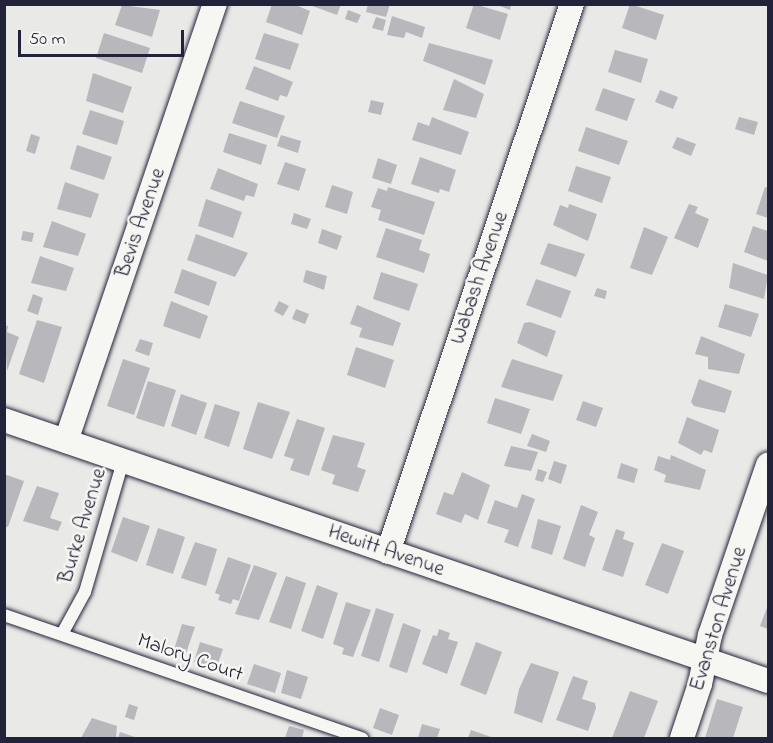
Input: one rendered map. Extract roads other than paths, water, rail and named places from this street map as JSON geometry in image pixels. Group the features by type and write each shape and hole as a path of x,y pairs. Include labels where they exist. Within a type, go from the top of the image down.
{"street":[{"name":"Bevis Avenue","path":"66,441 215,4"},
{"name":"Wabash Avenue","path":"387,552 572,4"},
{"name":"Hewitt Avenue","path":"4,420 768,681"},
{"name":"Evanston Avenue","path":"682,738 768,465"}],"lane":[{"name":"Burke Avenue","path":"62,634 85,592 123,461"},
{"name":"Malory Court","path":"4,615 362,738"}]}
